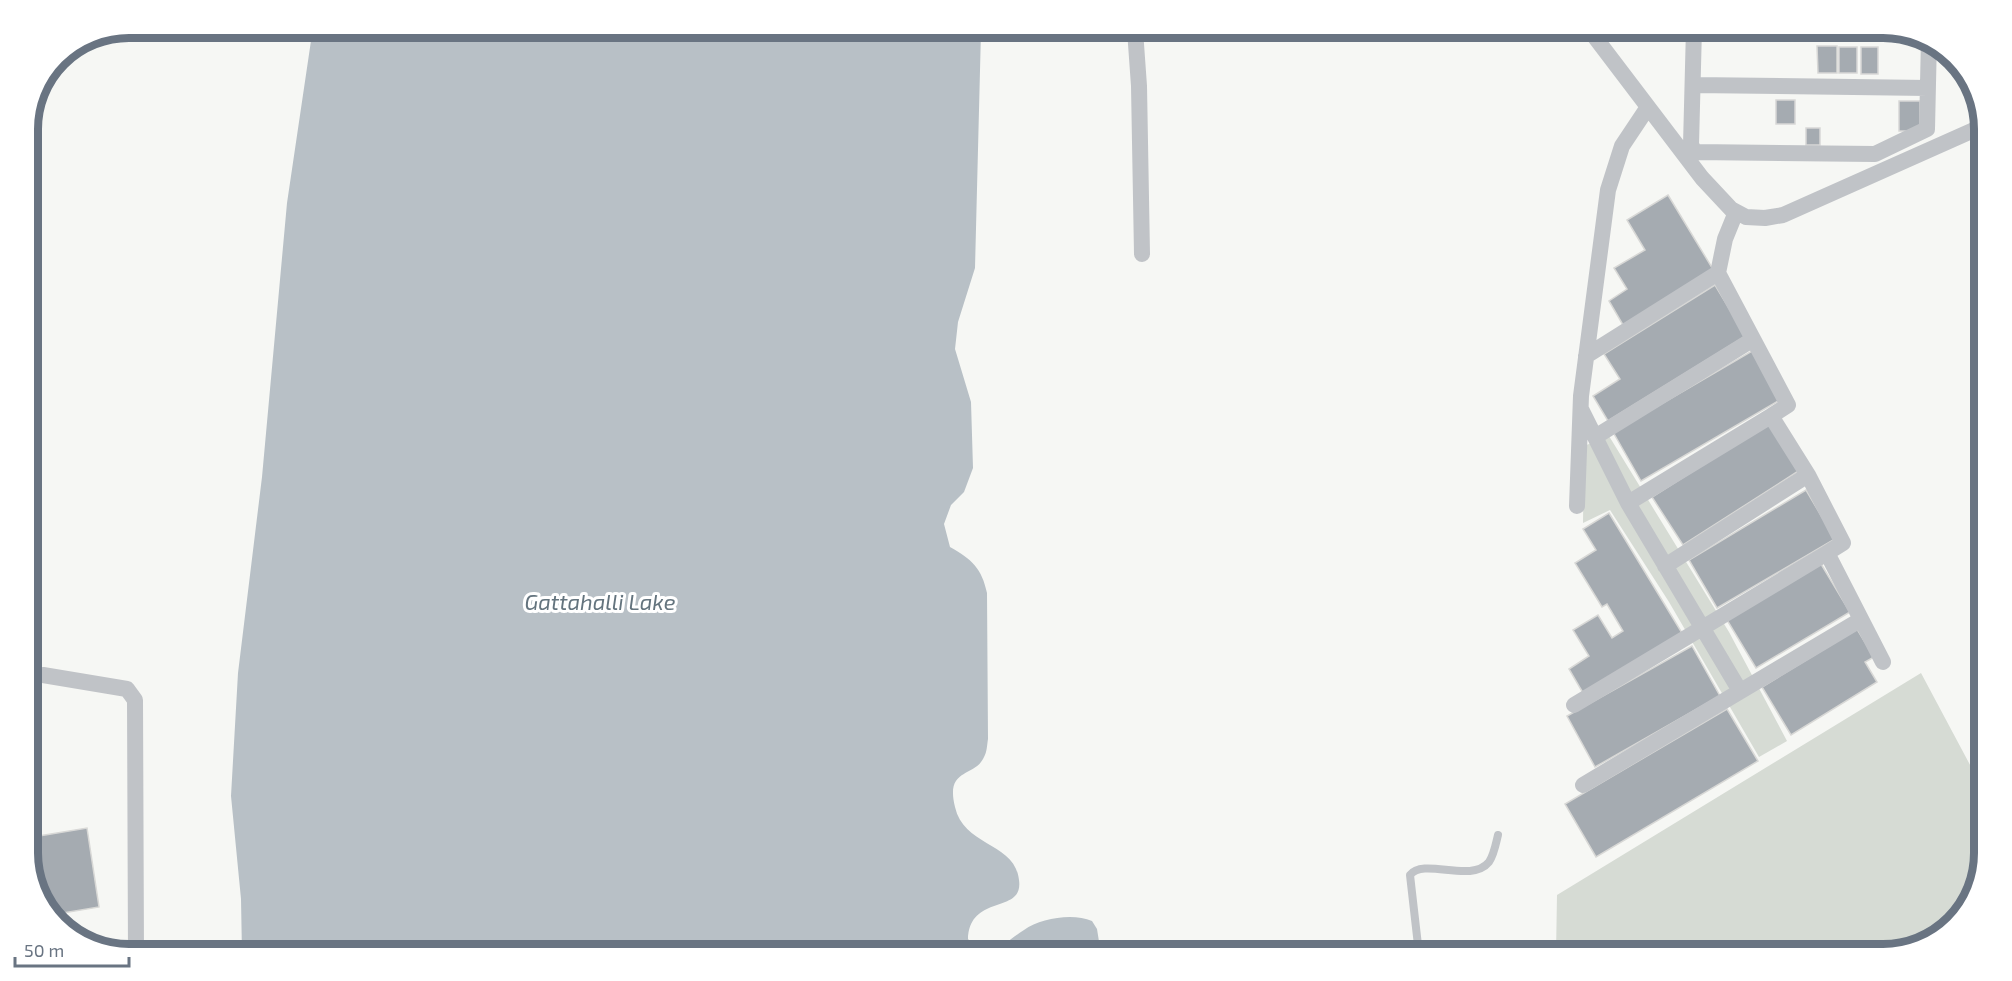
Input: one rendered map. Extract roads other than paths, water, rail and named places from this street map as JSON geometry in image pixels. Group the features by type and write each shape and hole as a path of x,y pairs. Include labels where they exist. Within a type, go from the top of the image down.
{"street":[{"path":"1136,38 1139,86 1142,254"},
{"path":"1596,38 1733,220"},
{"path":"1694,38 1691,145 1695,152 1875,154 1927,129 1929,50"},
{"path":"1693,85 1928,88"},
{"path":"1577,506 1581,408 1586,356 1608,190 1622,146 1648,107"},
{"path":"1733,220 1783,215 1974,130"},
{"path":"1586,356 1718,273 1733,220"},
{"path":"1628,503 1788,405 1718,273"},
{"path":"1595,437 1752,340"},
{"path":"1581,408 1628,503 1740,691"},
{"path":"1574,705 1843,543 1808,476 1771,416"},
{"path":"1665,566 1808,476"},
{"path":"1827,553 1883,662"},
{"path":"1583,785 1860,620"},
{"path":"44,675 127,689 135,700 136,944"}],"lane":[{"path":"1418,944 1410,875 1418,870 1470,871 1483,867 1491,860 1498,835"}],"water":[{"name":"Gattahalli Lake","path":"311,38 981,38 975,268 958,322 955,349 971,402 973,468 964,492 951,505 944,524 950,547 975,566 982,577 987,593 988,739 980,764 957,779 953,794 960,820 978,838 1009,858 1019,880 1018,891 1013,898 986,909 978,915 971,925 968,939 972,944 242,944 241,899 231,796 238,673 262,477 287,203"},
{"name":"Gattahalli Lake","path":"1076,917 1092,921 1097,929 1099,944 1003,944 1039,922 1057,918"}]}
